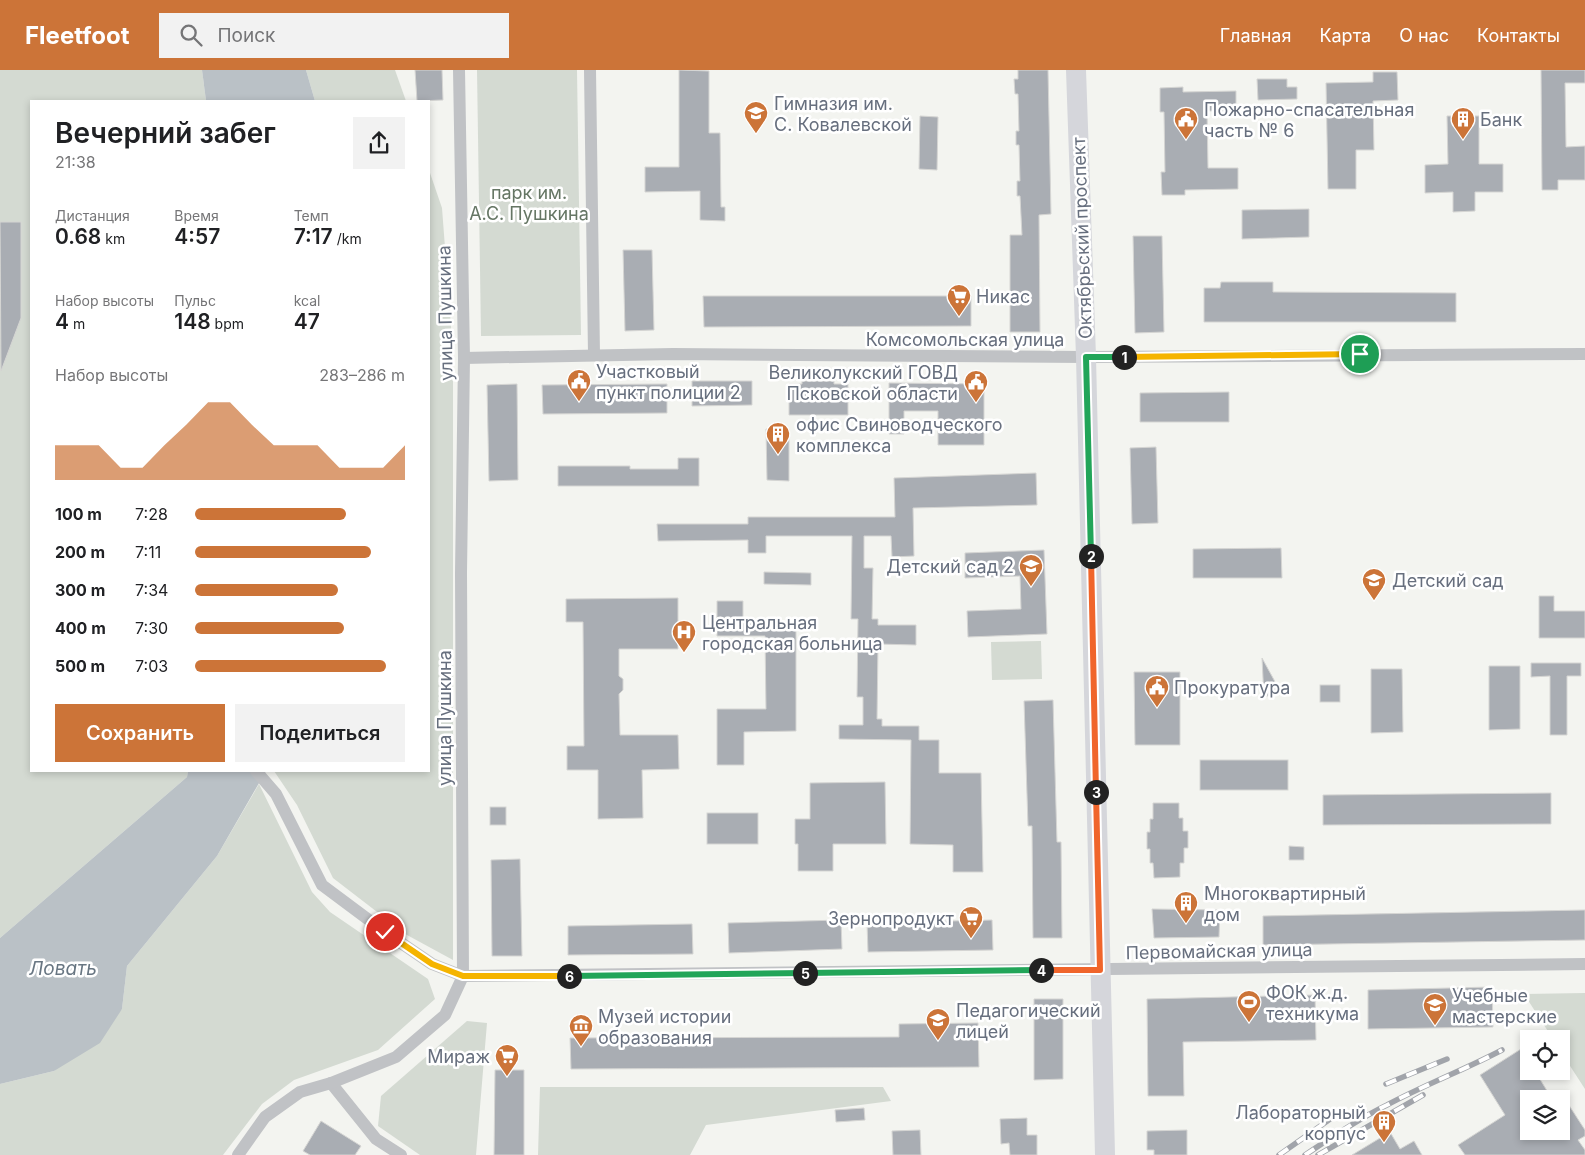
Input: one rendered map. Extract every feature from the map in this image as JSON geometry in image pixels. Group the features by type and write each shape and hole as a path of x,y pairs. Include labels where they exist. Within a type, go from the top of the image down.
{"main road":[{"name":"Октябрьский проспект","path":"1076,70 1086,357 1105,1155"}],"street":[{"name":"улица Пушкина","path":"238,1155 265,1116 300,1092 331,1083 396,1056 445,1015 463,976 461,573 464,358 460,70"},
{"path":"590,70 594,355"},
{"name":"Комсомольская улица","path":"464,358 594,355 1086,357 1484,353 1585,354"},
{"path":"257,772 276,794 322,885 432,964 463,976"},
{"name":"Первомайская улица","path":"463,976 1585,964"},
{"path":"331,1083 376,1140 400,1155"}],"green space":[{"path":"0,70 202,70 206,100 30,100 30,772 188,772 187,777 0,938"},
{"path":"306,70 395,70 406,100 315,100"},
{"name":"парк им. А.С. Пушкина","path":"477,70 577,70 581,335 481,336"},
{"path":"430,173 442,208 453,353 453,960 407,935 333,878 297,805 275,772 430,772"},
{"path":"1041,641 1042,679 992,680 991,642"},
{"path":"259,784 312,892 330,912 428,979 435,999 378,1050 294,1080 262,1104 223,1155 0,1155 0,1084 54,1071 122,1009 127,966 217,856"},
{"path":"1585,993 1585,1089 1570,1066 1570,1030 1547,1030 1524,994"},
{"path":"467,1021 487,1023 476,1155 420,1155 378,1126 381,1096"},
{"path":"540,1087 883,1087 891,1101 706,1125 690,1155 538,1155"}],"water":[{"path":"202,70 306,70 315,100 206,100"},
{"name":"Ловать","path":"188,772 265,772 217,856 127,966 122,1009 100,1043 54,1071 0,1084 0,938 187,777"}],"building":[{"path":"415,70 442,70 443,100 417,100"},
{"path":"679,70 709,71 709,133 720,133 721,207 725,207 725,221 700,220 700,191 645,192 645,167 679,167"},
{"path":"1018,70 1048,70 1051,214 1039,215 1040,332 1010,332 1010,235 1022,235 1020,196 1017,196 1017,181 1020,181 1019,145 1016,145 1016,131 1019,131 1018,94 1015,94 1014,79 1018,79"},
{"path":"1541,70 1585,70 1585,83 1565,83 1566,147 1585,146 1585,180 1558,180 1558,190 1542,190"},
{"path":"1373,72 1397,72 1398,100 1373,101 1374,150 1356,150 1356,189 1328,189 1326,83 1373,82"},
{"path":"1257,79 1287,79 1287,87 1297,87 1297,99 1258,100"},
{"name":"Пожарно-спасательная часть № 6","path":"1183,87 1183,92 1236,91 1236,111 1207,111 1208,168 1238,168 1238,189 1185,190 1185,195 1162,195 1161,172 1165,172 1164,112 1160,112 1160,88"},
{"path":"920,116 938,117 937,170 919,169"},
{"name":"Банк","path":"1447,116 1479,116 1479,164 1503,164 1503,192 1475,192 1475,211 1453,212 1453,192 1425,193 1425,165 1448,164"},
{"path":"1309,209 1309,237 1242,239 1242,210"},
{"path":"0,222 21,222 21,318 1,371"},
{"path":"1133,236 1162,236 1164,332 1135,333"},
{"path":"623,250 652,250 654,330 625,331"},
{"path":"1221,282 1273,282 1273,292 1456,293 1456,322 1204,322 1204,288 1220,288"},
{"path":"703,296 971,296 971,326 704,327"},
{"path":"692,381 752,381 752,405 692,406"},
{"path":"802,381 834,381 834,384 848,384 848,415 789,415 789,384 802,384"},
{"path":"889,383 984,384 984,445 938,445 938,411 904,411 904,434 889,434"},
{"path":"517,384 518,480 489,481 487,385"},
{"path":"667,384 667,413 543,414 542,385"},
{"path":"1229,392 1229,422 1140,422 1140,393"},
{"name":"офис Свиноводческого комплекса","path":"766,429 789,429 789,481 767,480"},
{"path":"1156,447 1158,523 1132,524 1130,448"},
{"path":"678,458 699,458 699,486 558,486 558,466 630,466 630,469 678,469"},
{"path":"1036,473 1037,505 913,508 914,556 892,557 891,536 864,536 864,568 873,568 872,619 878,619 878,625 916,625 916,645 878,644 877,719 882,719 882,726 919,726 919,740 939,740 939,773 981,773 983,872 953,872 953,845 910,844 911,740 839,739 839,725 863,725 863,697 857,697 858,619 851,619 852,536 766,536 766,553 748,553 748,540 658,541 657,524 748,524 748,517 895,517 894,478"},
{"path":"1281,548 1282,578 1193,578 1193,549"},
{"path":"1044,550 1047,634 968,637 967,611 1021,609 1020,576 965,578 965,553"},
{"path":"764,572 811,573 811,585 764,584"},
{"path":"1539,596 1554,596 1554,611 1585,611 1585,638 1539,638"},
{"path":"678,598 678,649 619,649 619,676 623,679 623,690 619,694 620,735 678,735 679,769 642,770 643,818 598,819 598,770 567,770 567,746 584,746 583,622 566,622 566,599"},
{"path":"717,601 743,601 743,623 796,622 796,731 744,732 744,765 717,765 717,709 766,709 765,636 717,636"},
{"path":"1262,658 1279,689 1264,698"},
{"path":"1531,663 1581,663 1581,676 1567,676 1567,735 1550,735 1550,676 1531,677"},
{"path":"1489,666 1520,666 1520,729 1489,730"},
{"path":"1371,669 1402,669 1403,732 1371,733"},
{"name":"Прокуратура","path":"1134,672 1180,672 1180,745 1135,745"},
{"path":"1320,685 1340,685 1340,702 1320,702"},
{"path":"1053,700 1057,842 1061,842 1062,938 1033,938 1032,826 1028,826 1024,701"},
{"path":"1200,760 1288,760 1288,790 1200,790"},
{"path":"885,782 886,844 833,844 833,871 798,871 798,844 795,844 795,819 810,819 810,783"},
{"path":"1551,793 1551,824 1323,825 1323,795"},
{"path":"1153,803 1179,803 1179,818 1183,818 1183,831 1188,831 1188,848 1184,848 1184,863 1180,863 1180,877 1154,878 1153,863 1150,863 1150,849 1147,849 1147,832 1150,832 1150,819 1153,819"},
{"path":"490,807 506,807 506,825 490,825"},
{"path":"707,813 758,813 758,844 707,844"},
{"path":"1289,846 1304,847 1304,860 1289,860"},
{"path":"520,859 522,956 492,956 491,860"},
{"name":"Многоквартирный дом","path":"1152,909 1220,910 1219,937 1154,938"},
{"path":"1585,910 1585,940 1263,945 1263,916"},
{"path":"841,920 842,949 729,953 728,923"},
{"path":"992,920 993,950 868,952 867,923"},
{"path":"692,924 693,954 568,955 568,926"},
{"path":"1492,987 1493,1027 1368,1029 1368,990"},
{"path":"1315,995 1316,1040 1183,1042 1184,1096 1148,1096 1147,999"},
{"path":"1034,999 1063,999 1063,1079 1034,1080"},
{"path":"978,1023 979,1067 571,1069 570,1038 899,1037 899,1024"},
{"path":"1520,1050 1520,1080 1540,1080 1547,1090 1520,1090 1520,1140 1570,1140 1570,1107 1585,1130 1585,1136 1578,1140 1585,1150 1585,1155 1465,1155 1458,1145 1505,1115 1480,1075"},
{"path":"495,1070 524,1070 524,1155 494,1155"},
{"path":"864,1108 865,1120 836,1122 835,1110"},
{"path":"1027,1118 1027,1135 1037,1135 1037,1155 1010,1155 1009,1143 1001,1144 1000,1119"},
{"path":"321,1121 361,1146 355,1155 310,1155 303,1151"},
{"path":"920,1130 921,1155 893,1155 892,1131"},
{"path":"1187,1130 1187,1155 1154,1155 1154,1150 1147,1150 1147,1131"},
{"name":"Лабораторный корпус","path":"1390,1132 1400,1149 1414,1141 1422,1155 1352,1155"}],"railway":[{"path":"1305,1155 1376,1110 1502,1050"},
{"path":"1386,1084 1447,1059"},
{"path":"1318,1155 1423,1095"},
{"path":"1279,1155 1343,1110"}],"place":[{"name":"Гимназия им. С. Ковалевской","path":"756,134"},
{"name":"Пожарно-спасательная часть № 6","path":"1186,140"},
{"name":"Банк","path":"1463,140"},
{"name":"Никас","path":"959,317"},
{"name":"Участковый пункт полиции 2","path":"579,402"},
{"name":"Великолукский ГОВД Псковской области","path":"976,403"},
{"name":"офис Свиноводческого комплекса","path":"778,455"},
{"name":"Детский сад 2","path":"1031,587"},
{"name":"Детский сад","path":"1374,601"},
{"name":"Центральная городская больница","path":"684,653"},
{"name":"Прокуратура","path":"1157,708"},
{"name":"Многоквартирный дом","path":"1186,924"},
{"name":"Зернопродукт","path":"971,939"},
{"name":"ФОК ж.д. техникума","path":"1249,1023"},
{"name":"Учебные мастерские","path":"1435,1026"},
{"name":"Педагогический лицей","path":"938,1041"},
{"name":"Музей истории образования","path":"581,1047"},
{"name":"Мираж","path":"507,1077"},
{"name":"Лабораторный корпус","path":"1384,1143"}],"route":[{"path":"385,932 432,964 463,976 478,977 1100,970 1086,357 1360,354"}]}
